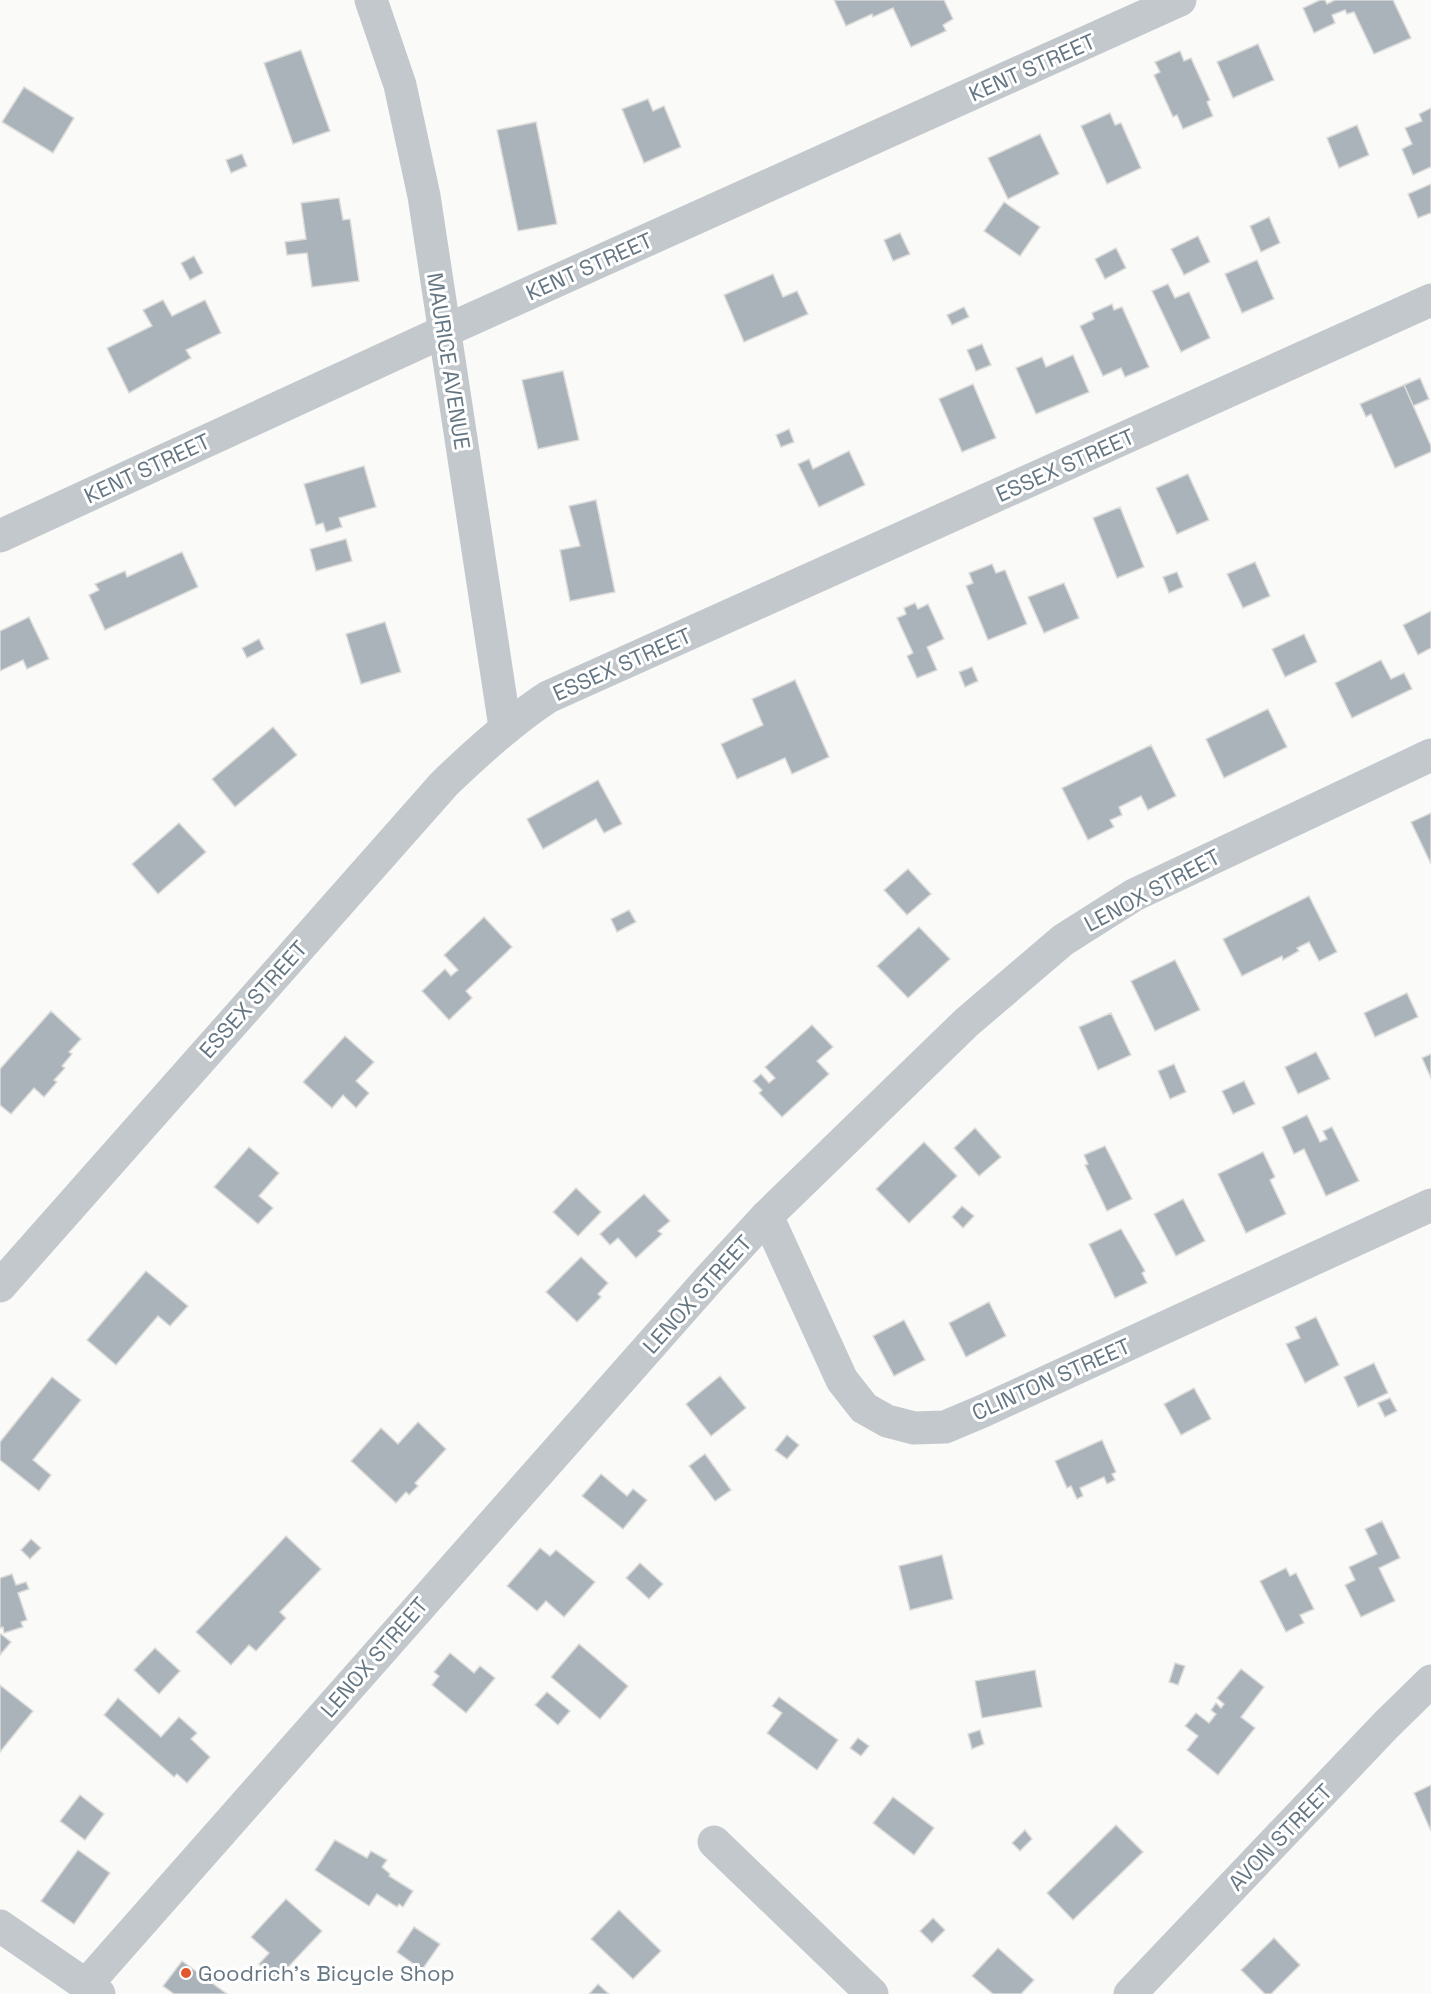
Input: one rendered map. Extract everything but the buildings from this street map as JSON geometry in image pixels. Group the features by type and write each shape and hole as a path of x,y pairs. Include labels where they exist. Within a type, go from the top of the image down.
{"street":[{"name":"MAURICE AVENUE","path":"371,0 402,96 424,196 505,727"},
{"name":"KENT STREET","path":"0,537 444,331 1180,0"},
{"name":"ESSEX STREET","path":"0,1286 444,784 505,727 548,697 1431,300"},
{"name":"LENOX STREET","path":"92,1989 767,1216 967,1022 1030,965 1094,918 1187,868 1431,755"},
{"name":"CLINTON STREET","path":"767,1216 842,1380 864,1408 887,1421 914,1428 945,1427 983,1411 1431,1205"},
{"name":"AVON STREET","path":"1130,1994 1386,1725 1431,1682"},
{"path":"714,1842 872,1994"},
{"path":"0,1926 92,1989"}],"place":[{"name":"Goodrich's Bicycle Shop","path":"186,1973"}]}
